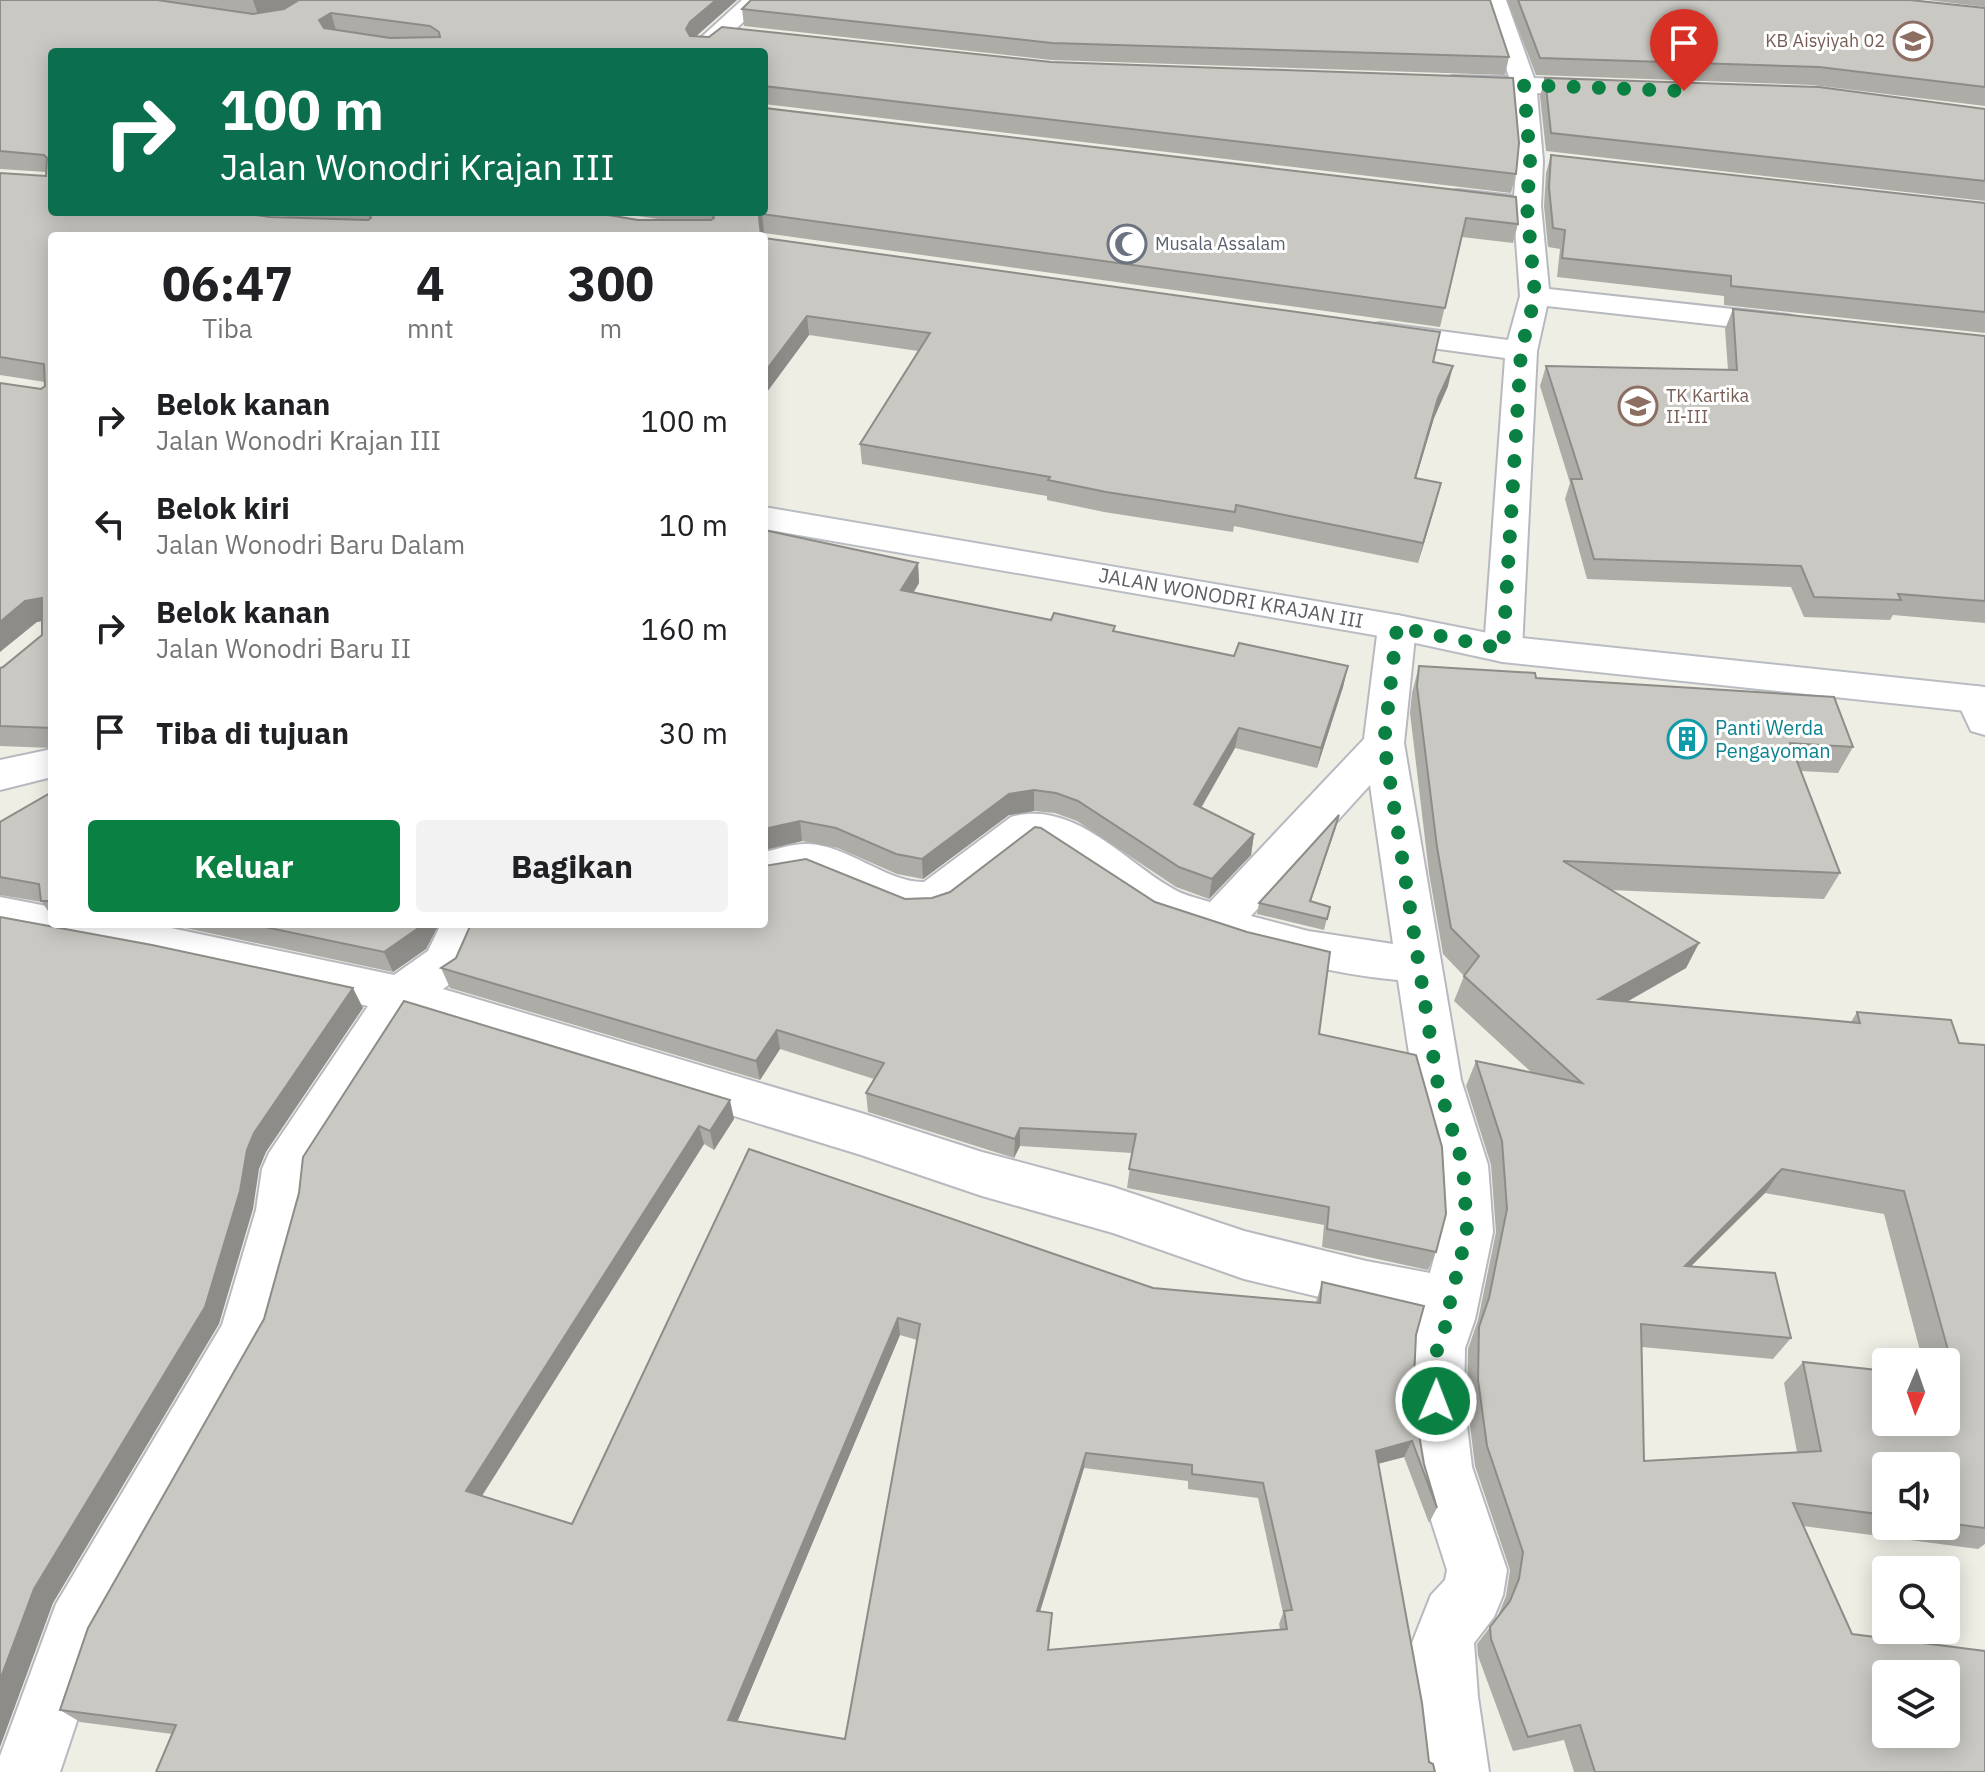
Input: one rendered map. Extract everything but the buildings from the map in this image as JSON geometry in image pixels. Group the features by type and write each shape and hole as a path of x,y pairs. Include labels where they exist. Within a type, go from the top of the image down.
{"street":[{"path":"701,48 756,0"},
{"path":"1495,0 1524,85 1530,161 1527,206 1535,296 1521,351 1503,649"},
{"path":"716,33 747,36"},
{"path":"1431,82 1620,89"},
{"path":"1530,161 1560,164"},
{"path":"1439,196 1527,206"},
{"path":"1535,296 1814,327"},
{"path":"1359,329 1521,351"},
{"name":"JALAN WONODRI KRAJAN III","path":"768,519 1397,627 1503,649 1982,706"},
{"path":"1397,627 1384,743 1437,1080 1463,1165 1467,1232 1448,1319 1437,1348 1436,1401 1443,1467 1477,1570 1472,1595 1453,1617 1443,1643 1446,1697 1456,1772"},
{"path":"1218,923 1384,743"},
{"path":"0,775 48,764"},
{"path":"768,867 809,860 851,873 907,899 933,898 1026,828 1045,828 1067,839 1156,901 1251,936 1352,959 1417,964"},
{"path":"0,914 48,923"},
{"path":"75,928 401,995 803,1116 982,1174 1113,1210 1244,1255 1366,1286 1450,1302"},
{"path":"27,1772 78,1626 247,1334 282,1210 287,1169 401,995 445,963 461,928"}],"place":[{"name":"KB Aisyiyah 02","path":"1913,41"},
{"name":"Musala Assalam","path":"1127,244"},
{"name":"TK Kartika II-III","path":"1638,406"},
{"name":"Panti Werda Pengayoman","path":"1687,739"}],"route":[{"path":"1436,1401 1437,1348 1448,1319 1467,1232 1463,1165 1437,1080 1384,743 1397,627 1503,649 1521,351 1535,296 1527,206 1530,161 1524,85 1684,91"}]}
